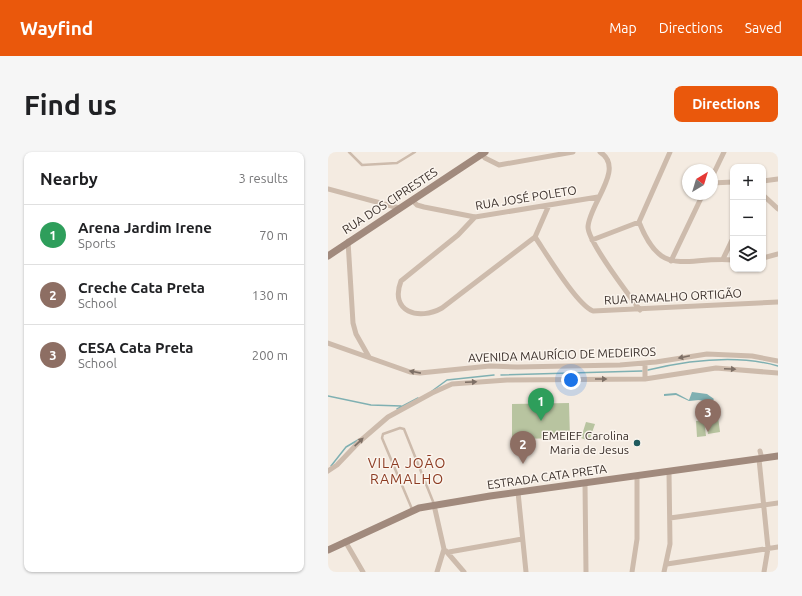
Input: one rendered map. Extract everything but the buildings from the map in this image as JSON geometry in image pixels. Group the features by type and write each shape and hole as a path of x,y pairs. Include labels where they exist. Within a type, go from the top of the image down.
{"street":[{"path":"482,153 494,163 505,164 573,152"},
{"path":"600,152 607,159 610,171 588,224 592,240 640,310"},
{"path":"670,152 639,222 645,238 653,250 663,258 670,261 730,260"},
{"path":"718,164 724,152"},
{"name":"RUA DOS CIPRESTES","path":"328,256 348,241 482,153"},
{"path":"766,181 778,179"},
{"path":"718,183 730,182"},
{"path":"328,189 399,208"},
{"name":"RUA JOSÉ POLETO","path":"412,200 417,205 424,207 475,217 598,197"},
{"path":"766,198 778,209"},
{"path":"670,261 701,200"},
{"path":"475,217 461,232 401,281 398,288 398,298 401,306 408,311 425,315 442,308 535,237 549,204"},
{"path":"592,240 639,222"},
{"name":"RUA RAMALHO ORTIGÃO","path":"535,237 575,294 589,310 640,310 778,302"},
{"path":"348,241 353,323 356,334 369,357"},
{"path":"723,259 730,244"},
{"path":"766,257 778,254"},
{"name":"AVENIDA MAURÍCIO DE MEDEIROS","path":"328,343 410,372 420,373 490,366 517,367 645,363 707,354 752,356 778,361"},
{"path":"645,363 645,379"},
{"path":"330,470 388,417 447,386 460,383 507,380 645,379 716,368 778,373"},
{"path":"760,456 763,505 768,548 764,572"},
{"name":"ESTRADA CATA PRETA","path":"328,550 412,510 434,505 669,472 760,456 778,456"},
{"path":"664,572 670,544 669,472"},
{"path":"632,572 637,539 636,476"},
{"path":"585,483 586,572"},
{"path":"518,492 526,572"},
{"path":"670,518 778,503"},
{"path":"434,505 444,549 437,572"},
{"path":"448,552 522,539"},
{"path":"345,541 363,572"},
{"path":"666,564 778,547"},
{"path":"444,549 464,572"}],"lane":[{"path":"349,152 362,165 397,163 415,152"},
{"path":"412,510 382,438 383,434 400,428 404,429 434,505"}],"green space":[{"path":"569,403 570,438 512,439 512,404"},
{"path":"717,409 720,432 708,434 705,411"},
{"path":"704,420 706,436 697,437 696,421"},
{"path":"586,422 595,424 589,441 581,438"}],"water":[{"path":"692,392 707,394 714,399 711,403 699,400 689,401 676,395 664,396 664,394 676,393 689,400"}],"waterway":[{"path":"648,370 680,363 729,359 762,362 778,366"},
{"path":"501,375 642,371"},
{"path":"432,391 447,380 494,375"},
{"path":"328,396 371,405 401,406"},
{"path":"397,409 418,398"},
{"path":"331,466 346,447 358,440"}],"place":[{"name":"Arena Jardim Irene","path":"541,421"},
{"name":"CESA Cata Preta","path":"708,432"},
{"name":"EMEIEF Carolina Maria de Jesus","path":"637,443"},
{"name":"Creche Cata Preta","path":"523,464"}],"district":[{"name":"VILA JOÃO RAMALHO","path":"407,472"}]}
